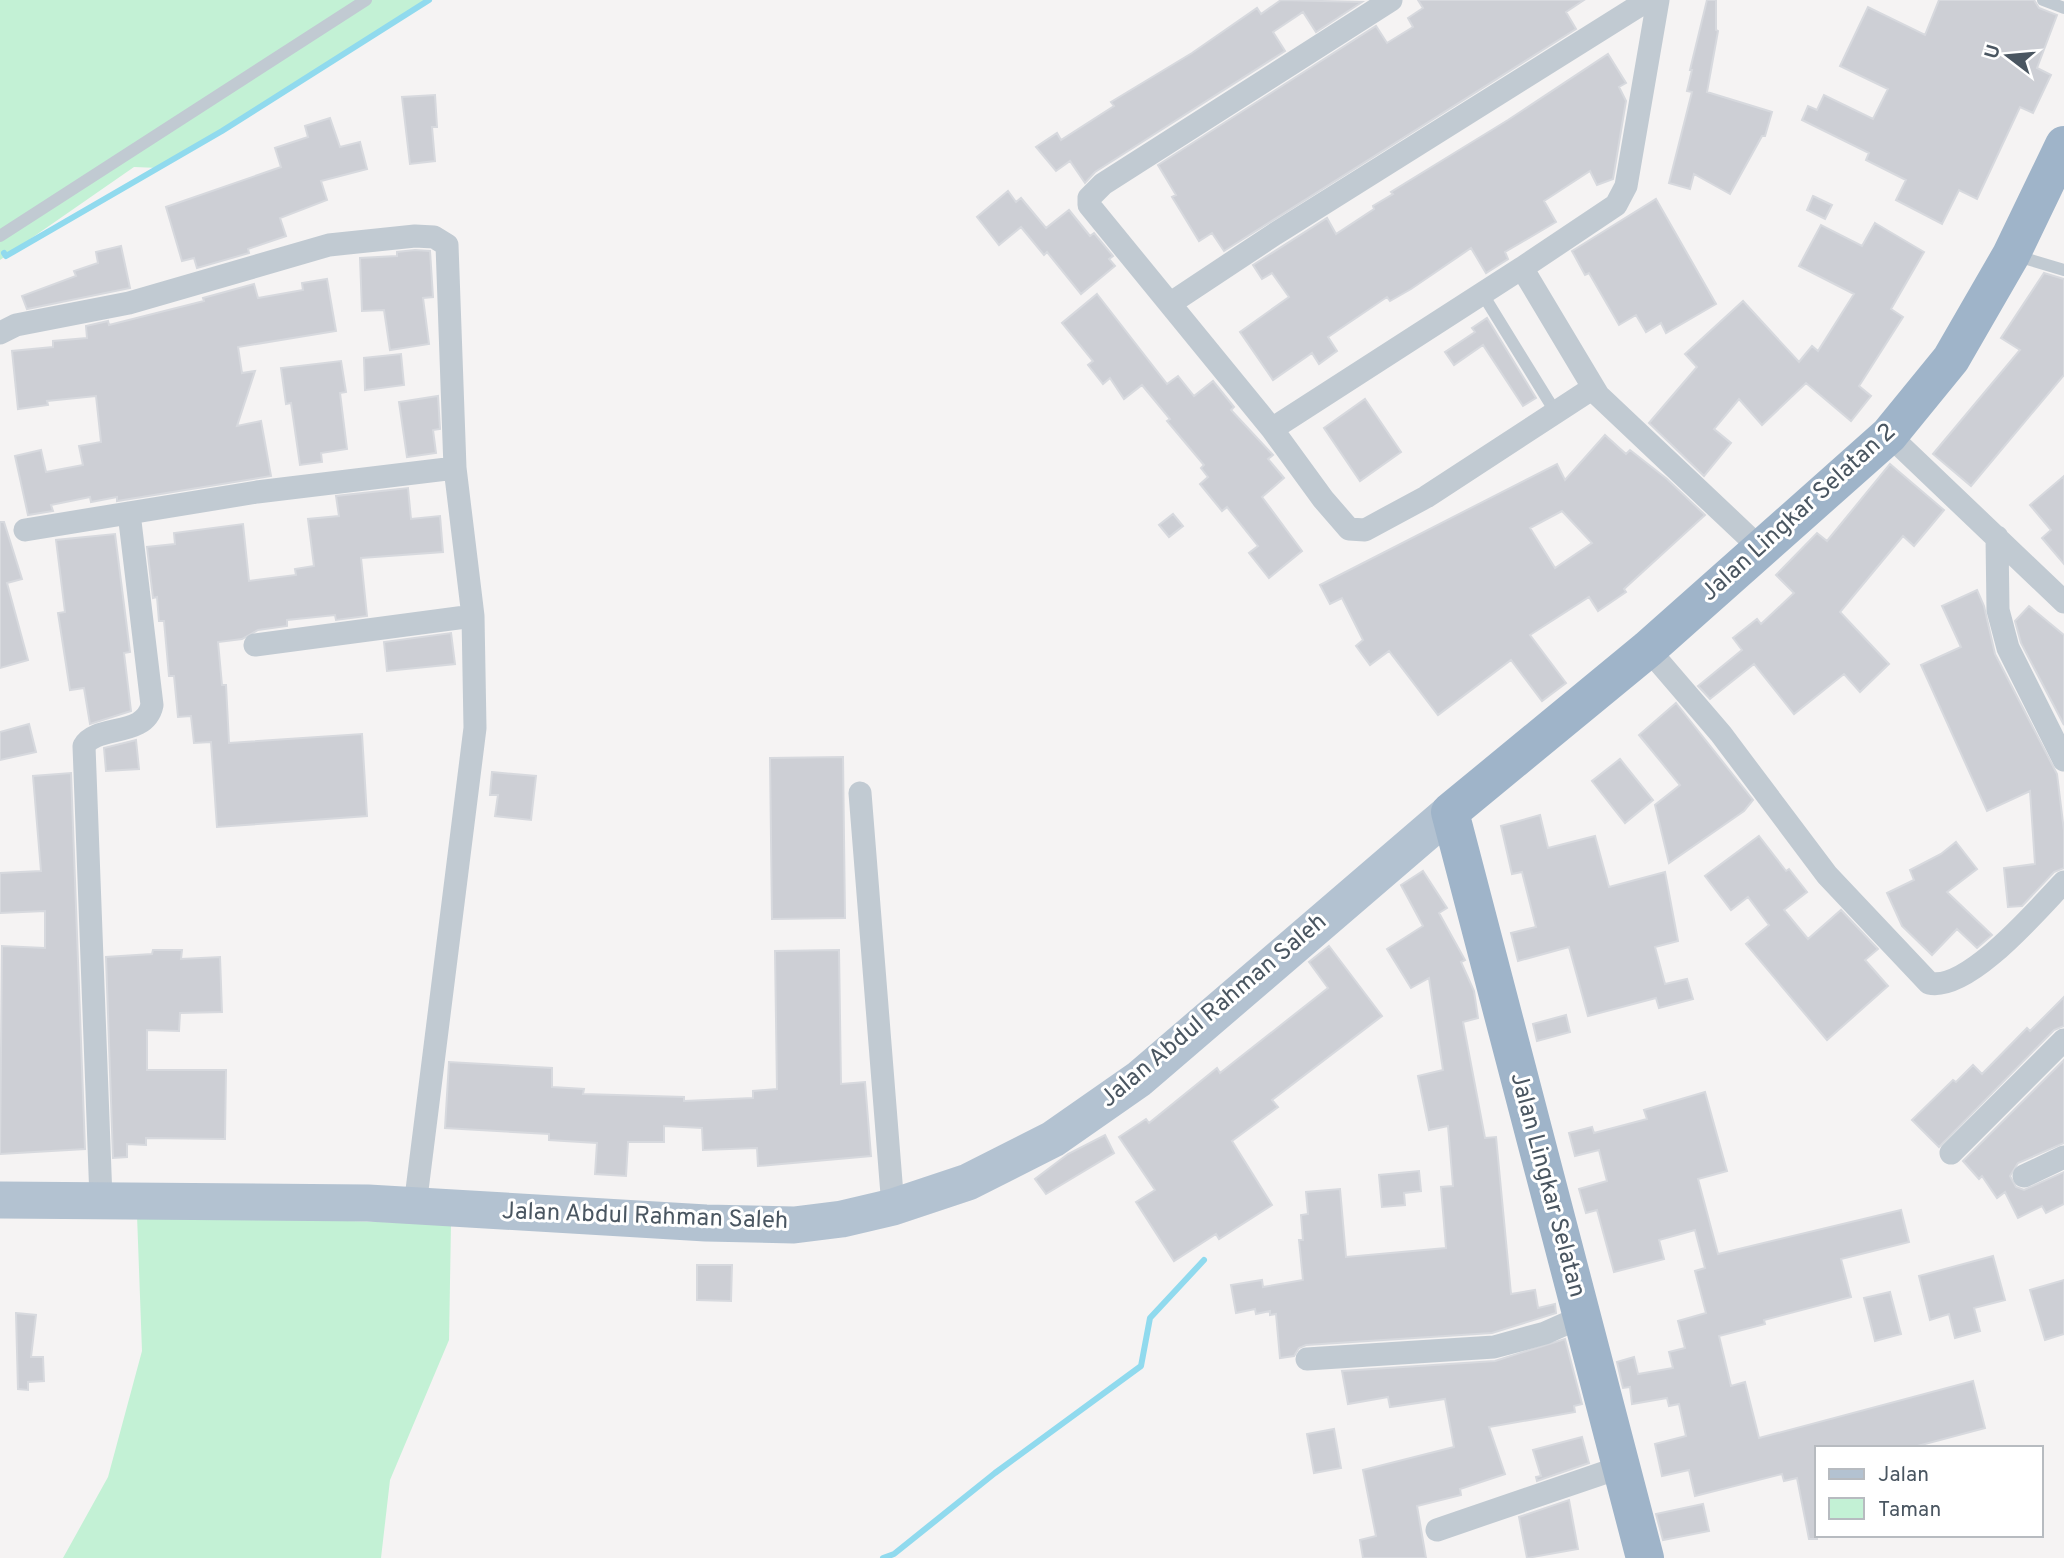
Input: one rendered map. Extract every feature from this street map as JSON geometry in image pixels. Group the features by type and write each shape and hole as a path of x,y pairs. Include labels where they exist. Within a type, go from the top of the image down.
{"highway":[{"name":"Jalan Lingkar Selatan 2","path":"1450,812 1648,649 1889,435 1951,359 2011,255 2062,153"},
{"name":"Jalan Lingkar Selatan","path":"1450,812 1645,1558"}],"main road":[{"name":"Jalan Abdul Rahman Saleh","path":"0,1200 101,1199 415,1206 706,1223 794,1225 842,1219 893,1207 980,1176 1053,1139 1107,1102 1139,1079 1450,812"}],"street":[{"path":"1391,0 1094,190 1088,205 1171,303 1349,529 1365,530 1426,497 1593,388"},
{"path":"1171,303 1286,227 1648,0"},
{"path":"1272,429 1616,205 1626,186 1658,0"},
{"path":"0,333 16,325 129,303 329,245 435,237 447,245 455,467 472,616 475,728 415,1206"},
{"path":"1522,268 1593,388 1761,549"},
{"path":"1889,435 2064,602"},
{"path":"25,530 257,492 455,467"},
{"path":"101,1199 84,746 90,738 143,721 150,714 152,705 130,513"},
{"path":"1997,537 1998,610 2008,648 2064,760"},
{"path":"255,645 472,616"},
{"path":"1648,649 1721,734 1827,875 1928,983 1942,984 1954,979 2004,945 2064,882"},
{"path":"860,793 893,1207"},
{"path":"1951,1153 2064,1040"},
{"path":"2024,1176 2064,1157"},
{"path":"1307,1359 1494,1347 1545,1333 1581,1317"},
{"path":"1437,1530 1621,1467"}],"lane":[{"path":"0,236 366,0"},
{"path":"2043,0 2064,8"},
{"path":"2011,255 2064,270"},
{"path":"1482,293 1556,412"}],"green space":[{"path":"0,0 429,0 159,168 134,167 0,260"},
{"path":"137,1215 451,1224 449,1340 390,1480 381,1558 63,1558 108,1477 142,1351"}],"building":[{"path":"1281,0 1362,2 1316,32 1303,12 1273,32 1285,51 1095,172 1085,183 1070,161 1056,171 1036,147 1057,133 1061,140 1114,106 1111,102 1192,53 1257,8 1261,14"},
{"path":"1418,0 1584,0 1566,12 1576,29 1224,251 1212,233 1199,241 1172,197 1176,195 1158,165 1376,26 1387,43 1413,27 1408,18 1423,8"},
{"path":"1707,0 1716,0 1718,31 1707,92 1772,112 1765,136 1762,136 1730,194 1694,174 1690,189 1669,183 1692,92 1687,91 1690,70"},
{"path":"1939,0 2034,0 2039,8 2057,15 2037,68 2051,75 2033,113 2020,107 1977,199 1959,190 1942,224 1896,200 1906,180 1866,160 1869,153 1802,120 1808,106 1817,110 1824,95 1873,119 1888,89 1840,66 1868,7 1925,35"},
{"path":"1608,54 1626,83 1619,87 1626,101 1613,179 1597,185 1590,171 1544,201 1556,222 1505,252 1508,259 1486,273 1471,248 1411,289 1390,301 1387,297 1328,337 1337,351 1319,364 1312,353 1273,380 1240,332 1289,297 1272,273 1262,279 1253,265 1327,218 1336,234 1374,209 1373,206 1393,194 1391,192"},
{"path":"435,95 437,127 432,127 435,161 410,164 402,97"},
{"path":"330,118 340,147 360,142 367,169 321,181 327,200 280,218 286,236 248,249 249,253 197,268 194,258 182,261 166,207 281,167 275,148 308,137 305,126"},
{"path":"1008,191 1016,202 1021,198 1046,228 1069,210 1090,236 1094,233 1113,256 1109,259 1115,266 1081,294 1047,252 1044,255 1021,227 999,245 977,217"},
{"path":"1813,196 1832,205 1825,219 1807,210"},
{"path":"1656,199 1716,304 1666,333 1661,323 1646,332 1636,315 1619,325 1589,273 1585,275 1572,251"},
{"path":"1875,223 1924,252 1891,309 1903,317 1859,386 1871,396 1851,421 1806,383 1762,425 1739,399 1714,429 1731,443 1704,476 1649,423 1697,367 1685,354 1743,301 1799,362 1812,346 1818,351 1854,294 1799,266 1821,225 1862,246"},
{"path":"121,246 130,288 27,309 22,296 76,276 74,271 98,263 96,252"},
{"path":"430,251 433,297 423,298 429,344 390,350 384,310 362,311 360,258 397,256 397,252"},
{"path":"2044,273 2064,279 2064,375 1971,486 1933,454 2020,350 2001,338"},
{"path":"327,279 336,331 238,347 242,373 255,371 237,426 261,421 271,476 117,501 117,497 91,502 90,497 51,505 53,511 28,515 15,456 41,450 46,472 83,465 79,446 101,442 96,396 47,401 48,405 18,409 12,351 53,347 53,341 87,338 86,326 108,321 109,325 204,301 203,298 254,284 258,298 303,290 302,283"},
{"path":"1097,294 1167,384 1178,376 1194,396 1213,381 1234,407 1231,410 1273,455 1268,459 1284,478 1262,497 1302,551 1269,578 1249,553 1258,546 1227,507 1222,511 1200,484 1208,477 1201,468 1204,465 1167,421 1170,419 1142,385 1124,399 1110,378 1103,384 1088,365 1093,361 1062,323"},
{"path":"1487,318 1536,398 1523,406 1483,345 1454,365 1445,352 1475,332 1472,328"},
{"path":"401,354 404,385 365,390 364,358"},
{"path":"341,361 346,392 340,393 347,449 321,453 322,462 300,465 291,403 286,404 281,368"},
{"path":"438,396 440,429 433,430 436,453 407,457 399,402"},
{"path":"1365,399 1401,452 1360,481 1324,428"},
{"path":"1605,435 1626,454 1630,450 1667,479 1705,515 1624,589 1626,592 1598,611 1589,597 1530,635 1566,683 1542,701 1511,660 1438,715 1389,651 1370,665 1356,646 1363,640 1342,598 1330,604 1320,585 1557,464 1565,480","holes":["1562,511 1592,543 1555,568 1530,528"]},
{"path":"1890,464 1944,510 1914,546 1903,536 1840,612 1889,664 1860,692 1844,674 1794,714 1754,664 1710,699 1698,686 1742,650 1733,638 1757,619 1761,624 1794,593 1776,575 1817,533 1827,541"},
{"path":"2064,476 2064,564 2042,538 2051,530 2030,505"},
{"path":"408,488 411,519 440,516 443,552 361,558 367,616 336,620 335,615 287,620 287,626 258,630 242,639 218,642 222,685 226,685 229,743 362,734 367,816 217,827 211,742 194,743 191,716 178,717 174,676 169,676 164,621 159,621 157,597 153,598 147,547 175,544 174,533 243,524 249,581 296,575 295,569 314,566 308,519 339,516 336,496"},
{"path":"1173,514 1183,526 1169,537 1159,525"},
{"path":"0,522 4,522 22,579 7,583 28,660 0,668"},
{"path":"115,534 130,652 124,653 131,711 90,724 84,688 70,690 58,613 65,612 56,540"},
{"path":"1977,590 1984,606 1995,654 2057,774 2064,831 2064,868 2054,872 2022,906 2008,907 2004,868 2035,864 2030,791 1987,811 1921,665 1961,647 1942,606"},
{"path":"2029,606 2064,635 2064,725 2021,643 2015,621"},
{"path":"451,633 455,664 387,671 384,642"},
{"path":"1676,703 1753,800 1744,811 1669,863 1655,805 1680,785 1639,735"},
{"path":"29,724 36,752 0,760 0,732"},
{"path":"136,740 139,769 106,771 104,748"},
{"path":"843,757 845,918 772,919 770,758"},
{"path":"1620,759 1653,800 1625,823 1592,781"},
{"path":"492,772 536,776 531,820 495,816 498,795 490,795"},
{"path":"71,773 85,1149 0,1154 2,946 45,948 45,911 0,913 0,873 41,871 33,776"},
{"path":"1540,815 1548,848 1595,836 1609,887 1665,872 1678,941 1655,947 1665,984 1687,979 1693,999 1659,1008 1656,998 1588,1016 1569,947 1518,961 1511,933 1536,927 1522,872 1512,874 1501,826"},
{"path":"1759,836 1786,871 1789,869 1807,892 1784,910 1808,939 1841,910 1878,949 1865,960 1888,986 1827,1040 1746,944 1769,925 1748,897 1731,910 1705,876"},
{"path":"1956,842 1977,869 1947,892 1992,935 1977,948 1957,929 1932,955 1902,926 1887,893 1914,880 1910,870 1941,854"},
{"path":"1423,871 1447,908 1439,913 1465,960 1461,962 1474,991 1478,1018 1463,1022 1485,1138 1496,1137 1511,1294 1535,1290 1538,1308 1555,1304 1556,1313 1492,1333 1306,1345 1299,1348 1294,1356 1280,1358 1276,1314 1270,1315 1270,1311 1256,1314 1255,1309 1236,1313 1231,1285 1262,1280 1263,1287 1303,1280 1299,1240 1303,1240 1301,1215 1308,1214 1306,1192 1340,1189 1346,1257 1446,1248 1441,1187 1453,1186 1448,1126 1429,1130 1418,1076 1443,1070 1429,978 1411,988 1387,949 1423,926 1401,885"},
{"path":"1329,946 1382,1016 1272,1100 1278,1107 1232,1141 1272,1205 1219,1239 1216,1234 1174,1261 1136,1202 1155,1190 1119,1137 1146,1119 1149,1123 1217,1068 1220,1073 1328,988 1309,962"},
{"path":"153,950 182,950 181,959 220,957 222,1012 180,1013 179,1031 147,1030 147,1070 226,1070 225,1139 146,1138 146,1145 127,1144 127,1157 113,1158 106,957 152,954"},
{"path":"839,950 841,1084 865,1082 871,1156 758,1166 757,1148 703,1150 702,1128 664,1126 664,1142 628,1142 626,1176 595,1174 597,1143 549,1140 549,1134 445,1128 449,1062 552,1068 552,1087 584,1089 583,1094 684,1097 684,1101 753,1098 753,1091 777,1089 775,951"},
{"path":"2064,997 2064,1026 2054,1030 1939,1147 1912,1120 1953,1080 1956,1082 1973,1065 1982,1074 2027,1028 2030,1031"},
{"path":"1566,1015 1570,1032 1537,1041 1533,1024"},
{"path":"2064,1060 2064,1143 2018,1163 2010,1176 2016,1187 2024,1190 2064,1172 2064,1204 2046,1213 2042,1206 2018,1218 2005,1192 1997,1198 1982,1176 1979,1179 1963,1161"},
{"path":"1705,1092 1727,1171 1698,1179 1718,1254 1901,1210 1909,1242 1841,1259 1851,1297 1764,1320 1765,1324 1719,1336 1731,1386 1745,1382 1759,1438 1973,1381 1985,1428 1918,1446 1815,1446 1817,1539 1809,1539 1797,1478 1784,1481 1782,1474 1695,1496 1689,1470 1662,1476 1655,1444 1686,1436 1679,1404 1669,1406 1667,1398 1632,1404 1630,1387 1623,1388 1617,1362 1634,1357 1638,1374 1673,1368 1669,1352 1685,1348 1678,1321 1706,1313 1695,1271 1705,1268 1695,1230 1659,1240 1664,1259 1614,1272 1597,1210 1586,1213 1579,1189 1607,1181 1599,1150 1575,1156 1569,1133 1592,1127 1594,1133 1647,1119 1644,1110"},
{"path":"1105,1135 1114,1153 1046,1194 1035,1179 1068,1154"},
{"path":"1419,1171 1421,1191 1404,1193 1405,1205 1382,1207 1379,1175"},
{"path":"1993,1256 2005,1300 1974,1308 1980,1331 1955,1338 1949,1314 1930,1320 1919,1276"},
{"path":"697,1265 732,1265 731,1301 697,1300"},
{"path":"2064,1280 2064,1334 2045,1340 2030,1290"},
{"path":"1890,1292 1901,1334 1875,1341 1864,1298"},
{"path":"16,1313 36,1315 31,1357 43,1357 44,1381 28,1382 28,1390 18,1389"},
{"path":"1565,1339 1582,1404 1574,1406 1575,1412 1489,1427 1505,1474 1460,1489 1461,1495 1417,1506 1426,1558 1363,1558 1360,1540 1376,1536 1363,1470 1454,1447 1445,1399 1390,1407 1388,1397 1348,1404 1342,1371 1495,1361"},
{"path":"1334,1429 1341,1468 1314,1473 1307,1434"},
{"path":"1582,1437 1589,1463 1537,1481 1536,1477 1541,1476 1533,1450"},
{"path":"1569,1500 1578,1549 1527,1558 1519,1517"},
{"path":"1703,1504 1709,1531 1663,1540 1656,1514"}],"waterway":[{"path":"4,253 6,256 222,131 429,0"},
{"path":"883,1558 894,1554 995,1473 1141,1366 1150,1318 1204,1260"}]}
